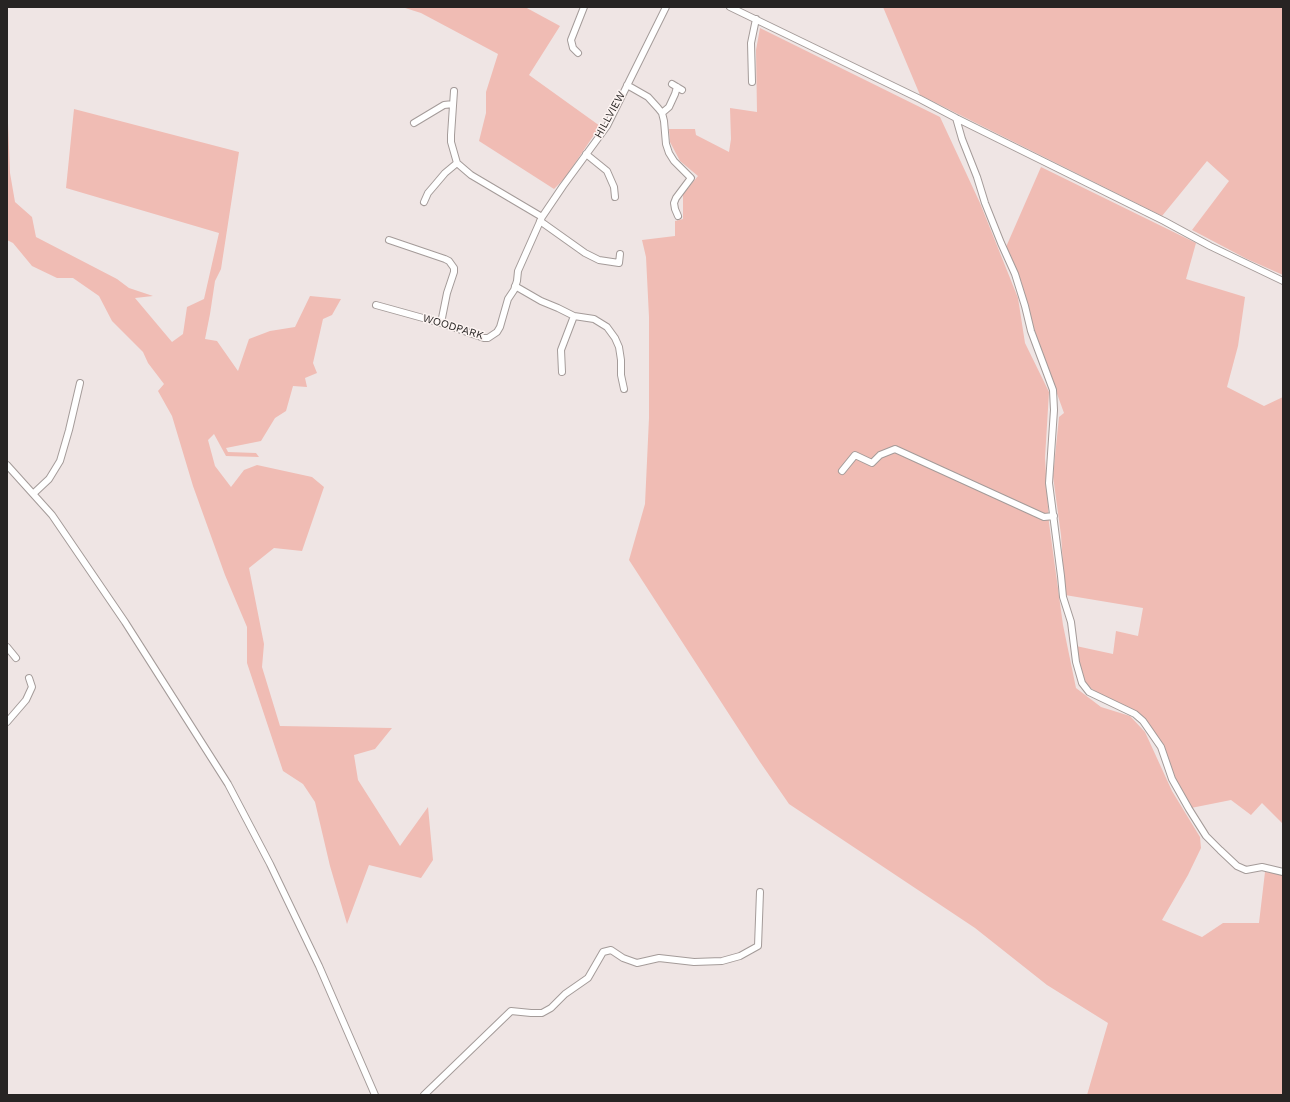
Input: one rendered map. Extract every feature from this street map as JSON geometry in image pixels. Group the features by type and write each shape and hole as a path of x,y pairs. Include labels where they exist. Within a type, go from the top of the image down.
{"street":[{"path":"578,53 572,48 571,40 584,7"},
{"name":"HILLVIEW","path":"524,257 541,219 607,126 666,7"},
{"path":"730,7 742,10 756,19 920,99 1164,221 1210,246 1283,281"},
{"path":"752,82 750,43 756,19"},
{"path":"627,85 648,97 654,102 662,113 666,144 669,153 674,161 691,178 676,198 674,210 678,216"},
{"path":"662,113 669,107 677,87"},
{"path":"454,90 451,142 457,163 471,176 541,219 592,257 599,260 619,263 620,254"},
{"path":"414,123 444,105 453,104"},
{"path":"956,118 985,203 1015,274 1031,331 1053,390 1054,410 1050,483 1063,597 1071,622 1076,662 1082,683 1089,692 1135,714 1143,721 1161,747 1172,779 1189,810 1206,836 1237,866 1246,870 1262,867 1283,872"},
{"path":"586,154 607,171 614,187 615,198"},
{"path":"424,202 428,193 445,173 457,163"},
{"path":"390,240 445,259 454,268 454,272 446,293 441,323"},
{"name":"WOODPARK","path":"376,305 488,338 497,332 500,327 508,299 515,286 518,271 524,257"},
{"path":"515,286 541,301 574,316 600,322 612,333 619,347 621,375 624,389"},
{"path":"562,373 561,350 574,316"},
{"path":"33,494 49,479 60,462 80,383"},
{"path":"842,471 855,455 872,463 880,455 895,449 1044,517 1054,516"},
{"path":"7,465 52,515 125,622 228,784 270,864 320,966 375,1095"},
{"path":"7,647 16,658"},
{"path":"7,722 26,700 32,687 29,678"},
{"path":"424,1095 510,1011 542,1013 550,1008 565,994 588,978 603,952 611,950 623,958 637,963 659,958 694,962 722,961 740,956 758,946 760,892"}],"shaded area":[{"path":"402,7 525,7 560,26 529,75 600,126 565,178 554,189 479,141 486,113 486,92 498,54 421,13"},
{"path":"883,7 1283,7 1283,275 1247,259 1192,230 1229,181 1207,161 1162,216 920,95"},
{"path":"760,28 940,117 980,203 1018,298 1025,343 1049,392 1045,458 1049,523 1063,625 1076,688 1101,707 1130,716 1145,732 1172,791 1200,837 1201,848 1188,875 1162,920 1202,937 1223,923 1259,923 1265,872 1283,874 1283,1095 1087,1095 1108,1023 1047,985 975,928 789,804 760,762 629,560 645,504 649,418 649,317 646,257 642,240 675,236 675,221 683,219 683,194 698,176 680,161 670,142 669,129 695,129 696,135 729,152 731,139 730,108 757,112 756,50"},
{"path":"7,98 10,173 15,202 32,217 36,237 117,279 129,288 153,296 135,298 172,342 183,334 187,307 204,299 219,233 66,188 74,109 239,152 221,269 215,281 205,339 217,341 238,371 249,339 270,331 295,327 310,296 341,299 332,315 323,319 313,363 317,373 305,378 307,387 293,386 286,411 275,418 261,441 226,448 228,452 256,453 259,457 226,456 214,434 208,440 215,466 231,487 244,470 257,465 312,477 324,487 302,551 274,548 249,568 264,644 262,667 280,726 392,728 375,749 354,755 358,780 400,846 428,807 433,860 421,878 369,865 347,924 330,866 315,802 303,784 283,771 247,663 247,627 225,575 193,486 172,416 158,391 164,384 148,363 143,352 112,321 99,296 73,278 57,278 32,266 13,243 7,240"},
{"path":"1041,167 1196,243 1186,279 1245,297 1238,346 1227,387 1264,406 1283,397 1283,824 1262,803 1251,815 1231,800 1191,808 1142,718 1096,692 1084,683 1076,646 1113,654 1116,631 1138,636 1143,608 1065,595 1061,535 1053,476 1059,417 1064,413 1035,333 1021,281 1006,247"}]}
